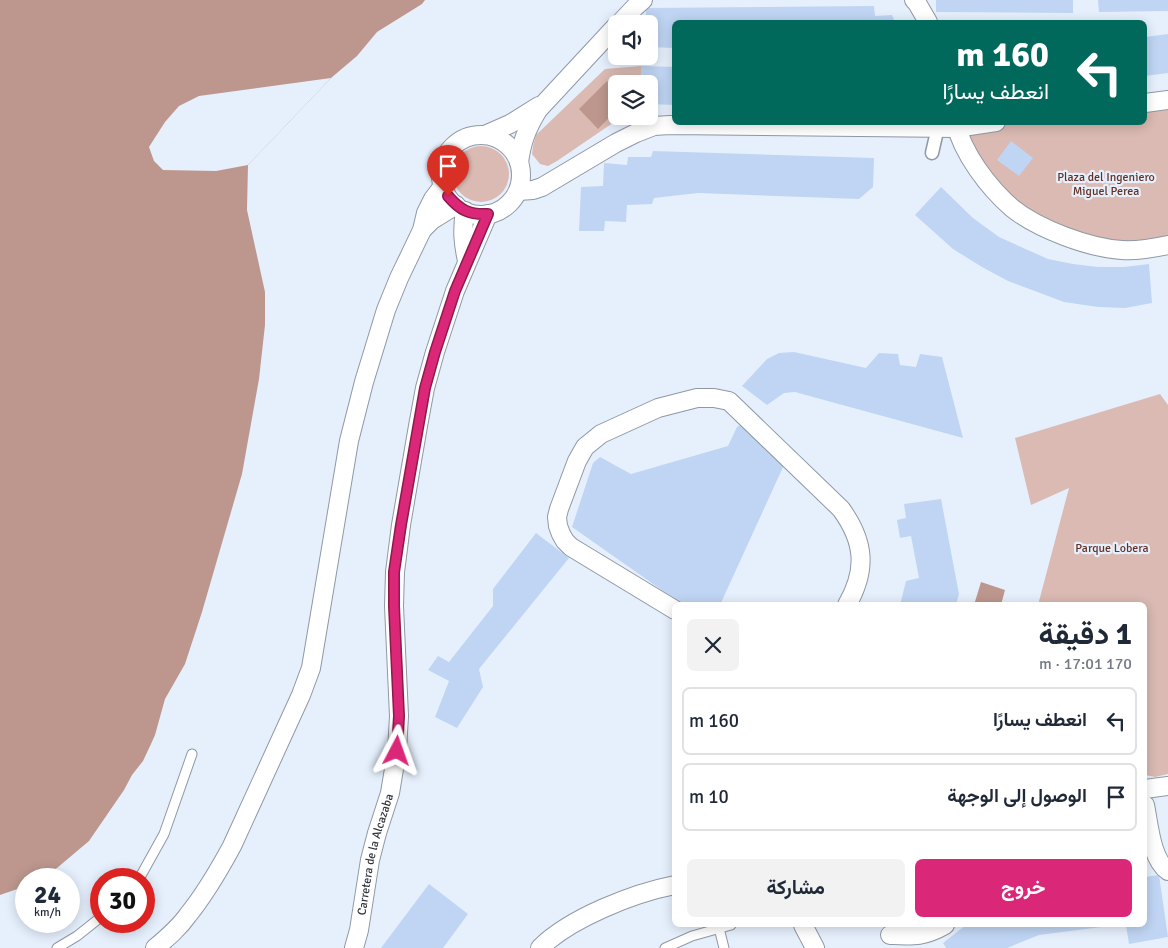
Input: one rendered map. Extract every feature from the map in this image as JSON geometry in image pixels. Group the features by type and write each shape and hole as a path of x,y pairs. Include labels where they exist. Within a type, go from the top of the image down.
{"street":[{"path":"626,15 642,0"},
{"path":"914,0 927,20"},
{"path":"519,162 522,143 528,126 538,110 608,35"},
{"path":"485,135 510,124 551,96"},
{"path":"1147,103 1168,100"},
{"path":"518,191 542,187 616,142 654,126 950,126"},
{"path":"932,153 950,126"},
{"path":"950,126 995,192 1014,209 1034,221 1057,233 1103,248 1139,250 1168,245"},
{"path":"474,135 496,138 506,144 514,152 519,162 521,172 518,191 510,202 500,210 488,214 472,213 460,208 448,196 443,186 441,174 444,162 451,149 462,140 474,135"},
{"path":"155,948 172,934 189,915 219,869 232,846 302,695 311,668 349,441 364,382 398,278 422,230 426,213 433,199 443,186"},
{"path":"422,230 432,220 460,208"},
{"path":"460,208 463,244 467,261"},
{"name":"Carretera de la Alcazaba","path":"354,948 359,930 370,860 390,793 397,751 399,716 394,572 425,388 455,291 488,214"},
{"path":"672,608 565,541 558,526 557,518 577,461 585,447 601,434 658,408 696,398 714,398 729,401 841,509 850,521 857,535 861,556 859,578 849,602"},
{"path":"1147,789 1168,786"},
{"path":"1147,824 1150,852 1163,868 1168,871"},
{"path":"540,948 570,926 600,910 635,896 672,886"},
{"path":"804,927 815,948"},
{"path":"890,935 916,936 929,933 941,927"}],"lane":[{"path":"145,868 164,834 192,754"},
{"path":"57,948 90,926"},
{"path":"665,948 692,936 723,927"},
{"path":"719,928 724,948"}],"green space":[{"path":"641,66 641,75 608,75 608,125 610,125 557,161 548,166 540,164 532,154 536,135 605,69"},
{"name":"Plaza del Ingeniero Miguel Perea","path":"1168,100 1168,245 1123,251 1014,209 956,128 976,125 1147,125 1147,103"},
{"path":"475,146 487,146 501,154 509,168 507,185 501,194 487,202 475,202 465,197 458,190 453,180 453,168 458,158 465,151"},
{"name":"Parque Lobera","path":"1160,394 1168,405 1168,774 1155,777 1147,775 1147,602 1039,602 1069,488 1031,505 1015,438"}],"shaded area":[{"path":"0,0 425,0 422,4 377,32 357,56 331,78 248,165 247,210 265,292 265,325 259,379 242,474 185,664 165,699 155,735 143,761 89,841 57,868 15,868 15,890 0,895"},
{"path":"608,82 608,119 598,129 579,109"},
{"path":"981,582 1005,590 1002,602 975,602"}],"pier":[{"path":"331,78 248,165 216,171 163,170 154,161 149,147 165,122 179,106 199,96"}],"building":[{"path":"936,0 1073,0 1073,13 936,12"},
{"path":"1098,0 1168,0 1168,11 1099,12"},
{"path":"874,6 875,16 892,15 894,20 672,20 672,48 658,47 658,15 646,15 646,8"},
{"path":"1168,34 1168,73 1147,76 1147,37"},
{"path":"641,66 672,67 672,105 658,104 658,75 641,75"},
{"path":"1011,141 1033,158 1019,176 997,160"},
{"path":"653,151 874,158 873,187 859,199 698,193 654,198 652,204 627,205 626,222 605,221 604,231 579,231 581,187 603,186 604,163 627,165 628,157 651,157"},
{"path":"941,187 973,218 999,237 1048,259 1098,267 1124,267 1149,264 1152,303 1125,308 1098,307 1064,302 1008,281 982,267 953,249 915,215"},
{"path":"794,352 866,368 879,353 898,354 900,365 916,367 920,354 942,357 963,438 795,392 784,393 767,405 742,386 767,359 779,353"},
{"path":"743,423 784,465 721,602 679,602 572,527 593,463 600,457 631,474 728,446 737,427"},
{"path":"941,499 959,594 957,602 901,602 906,581 919,578 911,536 900,538 897,520 906,518 904,504"},
{"path":"536,533 569,558 479,669 483,687 457,728 435,717 449,681 428,670 438,656 449,662 493,606 493,589"},
{"path":"1159,875 1168,937 1129,944 1126,927 1147,927 1147,877"},
{"path":"429,884 468,914 443,948 381,948"},
{"path":"963,927 1101,927 1039,935 1007,948 946,948 943,943"}],"route":[{"path":"397,751 399,716 394,572 401,525 425,388 435,352 455,291 488,214 472,213 464,210 456,205 448,196"}]}
